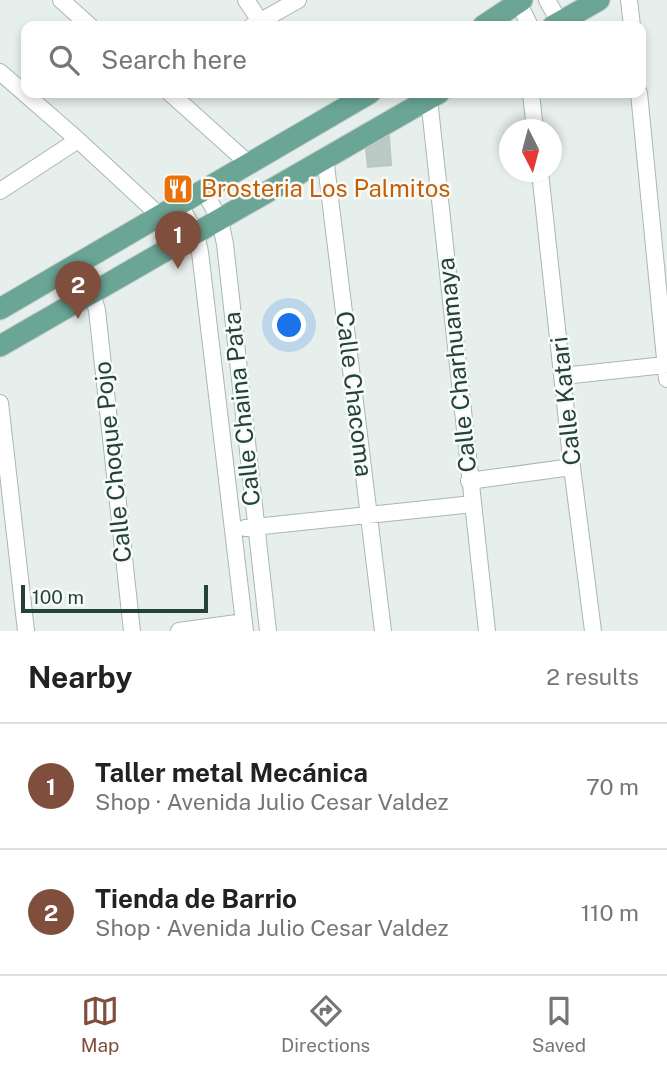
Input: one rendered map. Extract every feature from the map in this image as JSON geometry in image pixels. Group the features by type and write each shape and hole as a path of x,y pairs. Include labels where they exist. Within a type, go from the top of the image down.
{"main road":[{"path":"561,21 599,0"},
{"path":"490,21 519,1"},
{"path":"0,309 361,98"},
{"path":"0,346 430,98"}],"street":[{"path":"61,0 84,21"},
{"path":"246,0 255,21"},
{"path":"261,21 298,0"},
{"path":"548,0 555,21"},
{"path":"629,0 631,21"},
{"path":"519,1 528,21"},
{"path":"0,72 21,87"},
{"path":"34,98 187,239"},
{"path":"176,98 249,164"},
{"name":"Calle Charhuamaya","path":"434,98 469,481 487,631"},
{"path":"532,98 534,119"},
{"path":"564,376 666,372 639,98"},
{"path":"0,191 78,140"},
{"name":"Calle Chacoma","path":"325,157 383,631"},
{"name":"Calle Katari","path":"541,182 593,631"},
{"name":"Calle Chaina Pata","path":"204,191 220,220 225,244 268,631"},
{"name":"Calle Chaina Pata","path":"180,205 245,627"},
{"name":"Calle Choque Pojo","path":"92,294 97,310 132,631"},
{"path":"0,403 26,631"},
{"path":"469,481 572,467"},
{"path":"232,530 472,504"},
{"path":"179,631 245,627"}],"building":[{"path":"389,136 391,165 368,167 366,149"}],"place":[{"name":"Brosteria Los Palmitos","path":"178,189"},
{"name":"Taller metal Mecánica","path":"178,269"},
{"name":"Tienda de Barrio","path":"78,319"}]}
